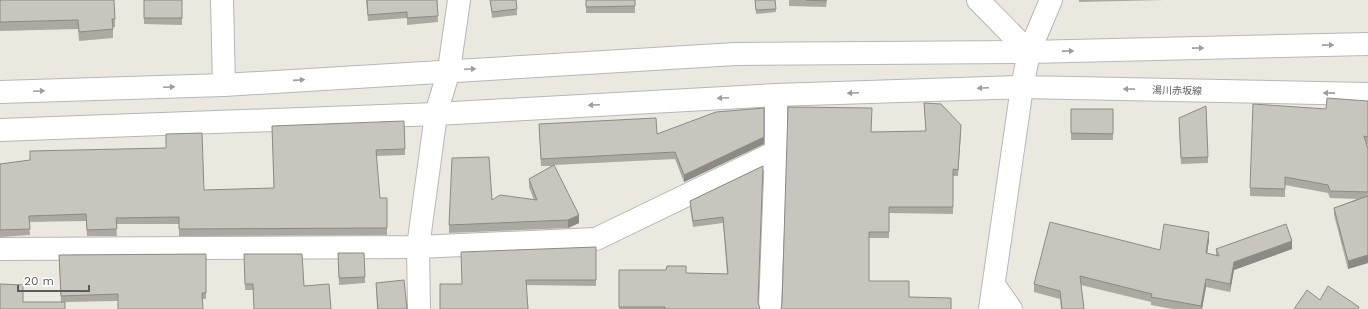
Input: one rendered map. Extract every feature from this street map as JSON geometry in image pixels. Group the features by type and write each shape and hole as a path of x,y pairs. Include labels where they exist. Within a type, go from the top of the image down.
{"street":[{"path":"222,0 224,85"},
{"path":"419,309 418,247 436,114 449,70 459,0"},
{"path":"978,0 1029,52"},
{"path":"990,309 1022,87 1029,52 1051,0"},
{"path":"0,92 224,85 449,70 736,54 1029,52 1368,44"},
{"name":"湯川赤坂線","path":"0,130 436,114 776,95 1022,87 1368,94"},
{"path":"770,309 776,152 776,95"},
{"path":"0,249 418,247 596,239 776,152"},
{"path":"994,285 1011,309"}],"building":[{"path":"0,0 114,0 115,19 112,19 113,29 79,32 78,20 0,22"},
{"path":"144,0 182,0 182,18 144,18"},
{"path":"367,0 437,0 438,16 407,18 407,12 368,15"},
{"path":"490,0 516,0 517,9 492,12"},
{"path":"586,0 635,0 635,6 586,7"},
{"path":"755,0 775,0 776,9 756,10"},
{"path":"1327,98 1368,101 1368,137 1364,136 1368,149 1368,192 1330,191 1328,185 1285,177 1285,189 1250,188 1253,104 1326,109"},
{"path":"924,103 941,104 961,125 958,170 953,169 953,207 889,207 889,232 869,232 869,281 909,281 909,297 951,298 951,309 781,309 788,107 872,108 871,132 926,131"},
{"path":"1206,106 1208,157 1181,158 1179,118"},
{"path":"764,108 764,137 684,175 675,152 541,159 539,124 656,118 657,134 716,112"},
{"path":"1071,109 1113,109 1113,134 1071,133"},
{"path":"404,121 405,149 376,150 380,198 387,198 387,228 179,229 179,217 116,218 117,229 87,230 86,214 29,216 30,229 0,230 0,164 30,160 30,151 166,148 166,134 202,133 204,190 274,188 272,126"},
{"path":"489,157 492,200 500,195 537,200 529,179 554,165 579,215 568,220 449,225 452,158"},
{"path":"763,166 758,302 760,309 665,309 665,307 619,307 619,270 666,270 667,266 686,266 686,273 728,274 723,217 693,221 690,201"},
{"path":"1368,196 1368,255 1348,261 1334,208"},
{"path":"1050,222 1160,250 1164,224 1209,232 1206,253 1219,256 1216,249 1286,224 1292,241 1234,262 1230,284 1206,279 1201,306 1151,297 1152,294 1080,276 1084,309 1062,309 1060,291 1034,284"},
{"path":"596,247 596,280 526,280 528,309 440,309 440,284 462,284 461,252"},
{"path":"338,253 364,253 365,277 339,278"},
{"path":"206,254 206,293 202,293 203,309 118,309 118,294 61,296 59,255"},
{"path":"244,254 302,254 304,286 329,284 331,309 254,309 253,284 245,284"},
{"path":"404,280 407,309 378,309 376,283"},
{"path":"0,284 23,285 23,302 65,302 65,309 0,309"},
{"path":"1328,286 1359,307 1358,309 1294,309 1307,290 1320,300"}]}
